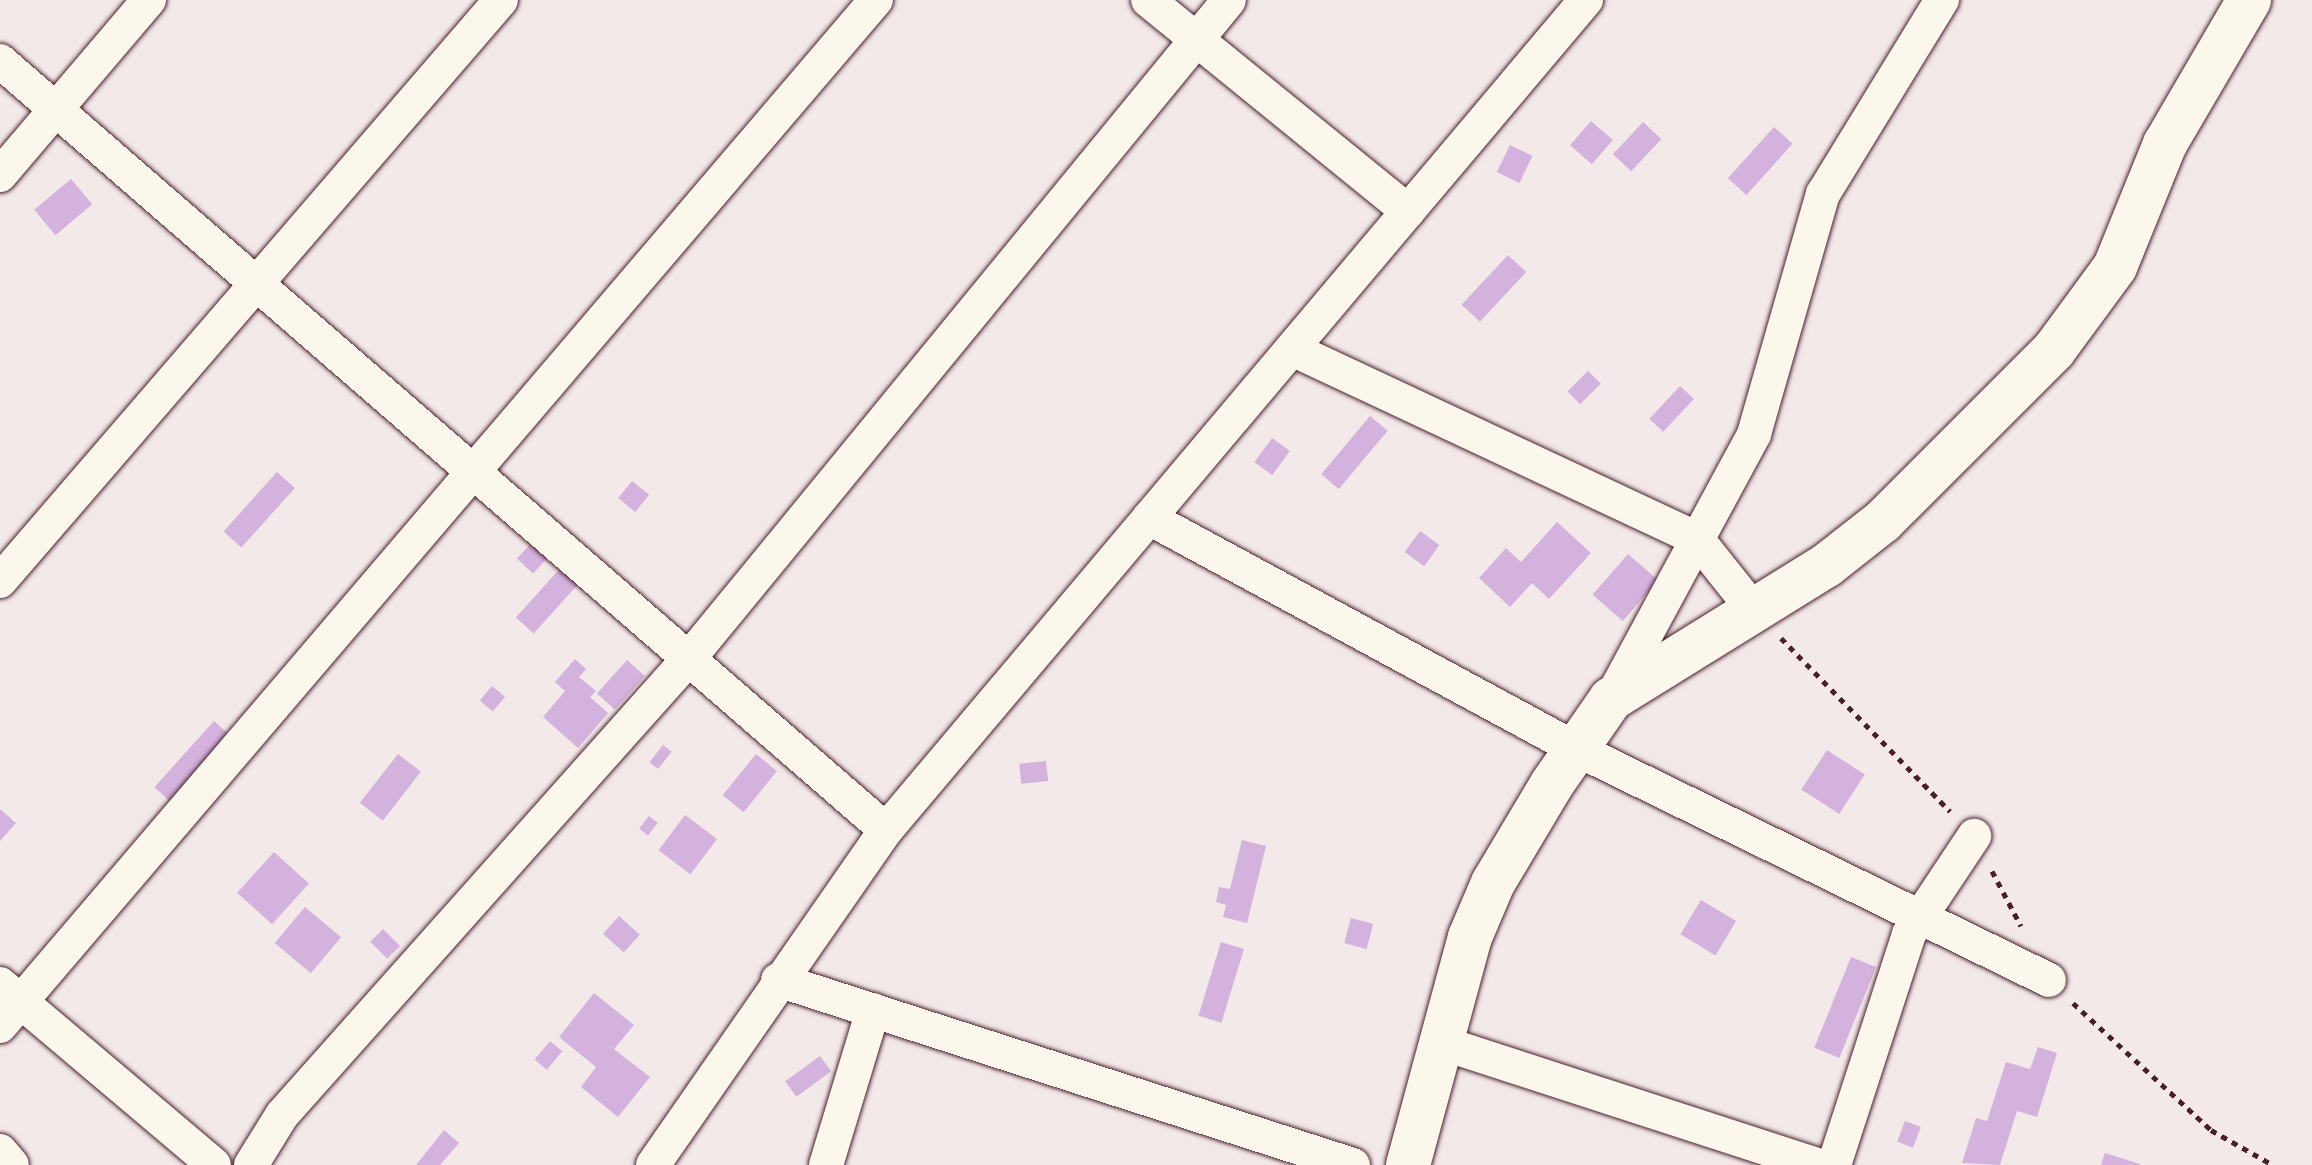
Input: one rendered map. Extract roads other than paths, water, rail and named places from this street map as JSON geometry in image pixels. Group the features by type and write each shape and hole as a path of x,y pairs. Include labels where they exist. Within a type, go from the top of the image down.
{"street":[{"path":"0,175 149,0"},
{"path":"0,581 255,280 501,0"},
{"path":"214,1165 7,1004 476,469 876,0"},
{"path":"1148,0 1408,211"},
{"path":"251,1165 282,1115 691,656 1229,0"},
{"path":"653,1165 778,980 886,830 1586,0"},
{"path":"1408,1165 1470,937 1493,883 1611,699 1754,434 1823,194 1942,0"},
{"path":"1611,699 1756,613 1883,521 2054,350 2115,267 2165,144 2249,0"},
{"path":"0,61 476,469 886,830"},
{"path":"1292,349 1697,539 1756,613"},
{"path":"1149,518 1578,750 2049,980"},
{"path":"1834,1165 1909,934 1974,836"},
{"path":"778,980 1353,1165"},
{"path":"826,1165 873,1010"},
{"path":"1442,1043 1818,1165"},
{"path":"0,1151 12,1165"}]}
